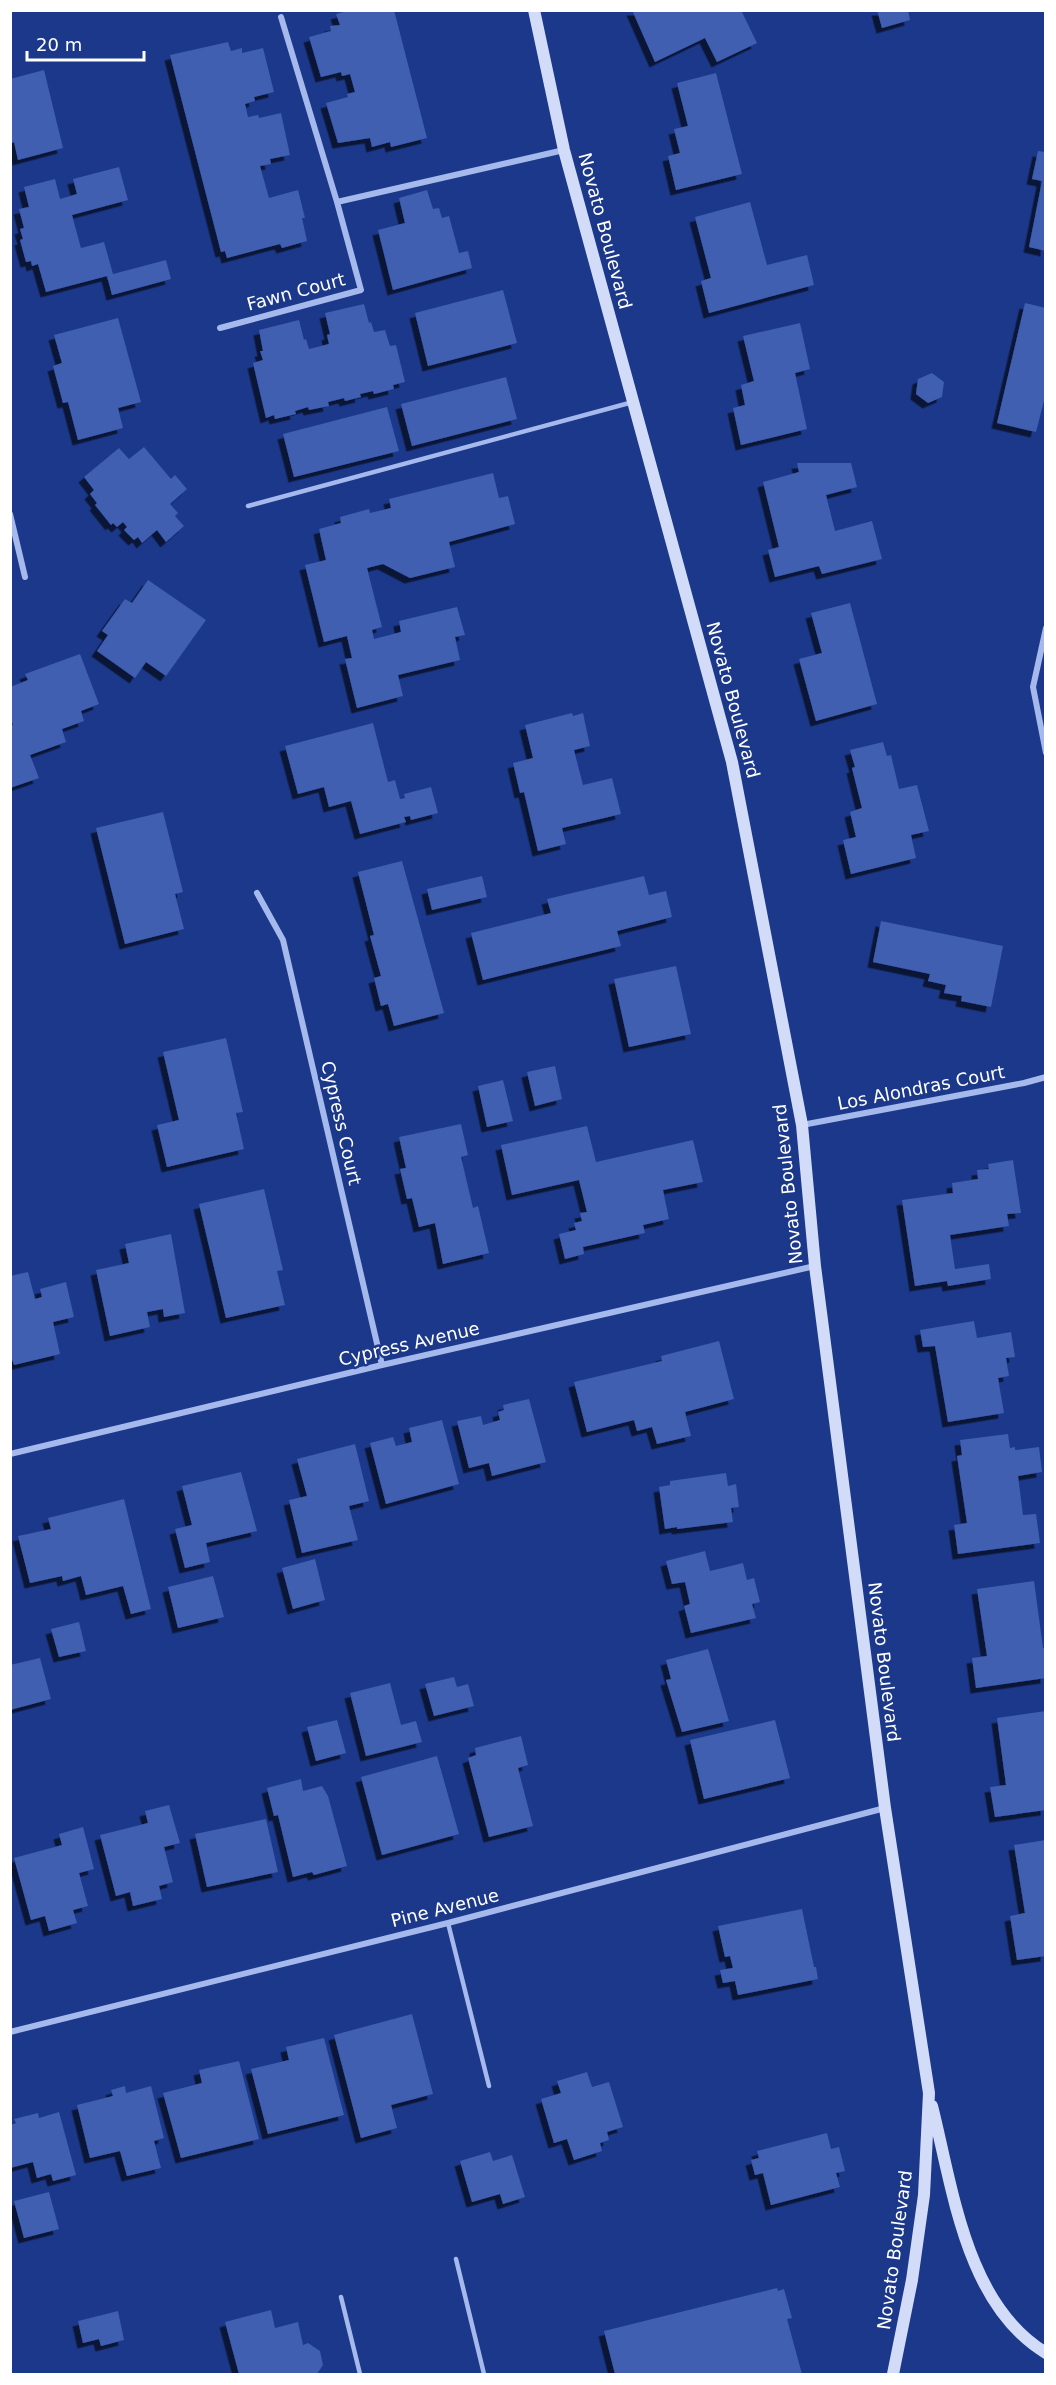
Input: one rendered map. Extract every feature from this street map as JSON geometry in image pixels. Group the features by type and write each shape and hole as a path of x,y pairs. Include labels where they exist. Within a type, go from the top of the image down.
{"main road":[{"name":"Novato Boulevard","path":"534,10 564,150 732,762 802,1125 815,1266 885,1808 928,2093 924,2194 912,2280 892,2374"},
{"path":"928,2093 968,2250 991,2296 1017,2333 1046,2353"}],"street":[{"name":"Fawn Court","path":"220,328 361,290 281,17"},
{"path":"337,202 564,150"},
{"path":"10,514 25,577"},
{"path":"1046,628 1033,687 1046,753"},
{"name":"Cypress Court","path":"257,893 283,940 382,1365"},
{"name":"Los Alondras Court","path":"802,1125 1046,1077"},
{"name":"Cypress Avenue","path":"10,1454 382,1365 815,1266"},
{"name":"Pine Avenue","path":"10,2032 448,1923 885,1808"}],"lane":[{"path":"248,506 633,402"},
{"path":"448,1923 489,2086"},
{"path":"456,2259 484,2374"},
{"path":"341,2296 360,2374"}],"building":[{"path":"351,10 394,10 427,138 391,147 390,142 372,147 370,138 338,143 326,103 348,97 347,94 355,92 350,74 342,76 341,72 321,77 309,37 331,31 330,26 340,25 336,14"},
{"path":"632,10 741,10 757,43 717,62 705,38 655,62"},
{"path":"877,10 908,10 910,20 882,28"},
{"path":"228,42 231,51 242,48 242,53 263,48 274,92 254,97 255,101 245,104 248,117 258,115 259,118 281,113 290,155 270,159 271,164 260,166 269,198 298,190 305,218 302,218 307,241 282,248 280,244 227,258 225,251 221,252 170,55"},
{"path":"44,70 63,148 18,160 14,142 10,144 10,79"},
{"path":"716,73 742,174 676,190 668,156 680,153 674,129 688,126 677,83"},
{"path":"1038,151 1046,152 1046,251 1029,247 1042,181 1032,179"},
{"path":"119,167 128,200 72,215 81,248 104,242 113,274 166,260 171,279 112,295 107,276 46,292 38,264 32,266 31,261 26,262 20,240 23,239 20,229 24,228 19,209 29,207 24,187 55,179 60,199 77,194 73,179"},
{"path":"427,190 433,209 439,208 442,218 449,216 459,253 468,251 472,268 393,290 378,230 405,223 399,198"},
{"path":"750,202 767,265 807,255 814,285 709,313 701,281 711,278 695,217"},
{"path":"503,290 517,343 428,366 415,313"},
{"path":"1025,303 1046,308 1046,393 1036,432 997,423"},
{"path":"364,304 374,332 385,330 390,346 396,345 405,382 393,385 394,389 374,394 373,391 360,394 361,397 345,401 344,398 328,402 329,406 309,410 308,407 295,411 296,414 275,419 274,415 266,418 253,363 263,360 259,330 299,320 309,349 329,344 327,335 330,334 325,313"},
{"path":"118,318 141,402 118,408 123,428 78,440 68,402 63,403 53,366 62,363 54,335"},
{"path":"800,323 810,369 795,373 807,429 741,445 733,408 745,405 741,385 754,381 743,336"},
{"path":"932,373 944,382 942,397 928,403 916,394 918,379"},
{"path":"506,377 517,419 412,446 401,404"},
{"path":"387,407 399,451 294,477 283,434"},
{"path":"144,447 171,479 175,475 187,489 170,504 178,513 175,516 184,526 166,542 157,530 142,543 138,537 134,540 124,530 127,527 123,522 117,527 113,523 111,525 95,505 97,503 90,494 94,490 84,477 119,448 129,459"},
{"path":"797,463 851,463 857,487 826,495 835,531 872,521 882,559 822,574 819,566 775,577 768,550 779,547 763,482 799,472"},
{"path":"493,473 499,498 508,496 515,524 449,542 455,567 410,578 383,564 367,568 382,627 372,630 374,639 401,632 399,621 457,607 465,635 455,637 460,660 398,675 403,696 357,708 345,659 352,658 347,636 324,642 305,565 326,560 319,529 341,523 340,517 369,509 370,513 391,508 389,499"},
{"path":"148,580 206,620 166,676 146,662 135,678 97,651 108,635 102,631 125,599 132,603"},
{"path":"850,603 877,704 816,721 799,659 822,653 811,613"},
{"path":"80,654 99,704 81,711 84,721 62,729 66,742 30,755 39,778 10,788 10,726 13,725 10,717 10,687 28,680 25,674"},
{"path":"572,713 573,716 583,713 590,746 574,750 583,785 612,778 621,814 562,828 566,844 538,851 524,792 520,793 513,763 533,758 525,725"},
{"path":"373,723 388,782 395,780 400,799 405,798 404,794 431,787 438,813 411,820 410,816 404,817 406,822 360,834 351,801 329,807 324,787 298,794 285,746"},
{"path":"883,742 887,756 891,755 899,789 917,785 929,831 911,835 916,858 851,874 843,840 856,837 850,812 862,808 850,750"},
{"path":"163,812 183,892 175,894 184,929 125,944 96,828"},
{"path":"402,861 444,1013 394,1026 388,1004 381,1006 374,978 381,976 370,936 374,935 358,872"},
{"path":"482,876 487,897 432,910 427,889"},
{"path":"644,876 649,895 666,891 672,917 617,931 621,946 483,980 471,933 551,913 547,899"},
{"path":"881,921 1003,946 991,1007 961,1001 962,996 944,993 946,985 928,981 930,974 873,962"},
{"path":"676,966 691,1034 629,1047 614,979"},
{"path":"226,1038 243,1112 236,1113 244,1149 167,1167 157,1125 179,1120 163,1052"},
{"path":"555,1066 562,1099 535,1106 527,1072"},
{"path":"503,1080 513,1121 487,1127 478,1086"},
{"path":"461,1124 468,1155 461,1157 473,1208 478,1206 489,1253 443,1264 435,1223 419,1227 412,1198 407,1199 400,1169 406,1168 399,1137"},
{"path":"587,1126 596,1162 693,1140 703,1182 663,1190 669,1219 643,1225 645,1233 583,1247 584,1254 565,1259 559,1234 576,1230 574,1223 582,1221 580,1213 587,1212 579,1180 512,1195 501,1145"},
{"path":"1013,1160 1021,1213 1007,1214 1009,1226 950,1235 955,1269 989,1264 991,1279 948,1286 947,1281 915,1286 902,1200 953,1193 952,1183 978,1179 977,1170 989,1169 988,1164"},
{"path":"264,1189 283,1270 277,1271 285,1305 226,1318 199,1204"},
{"path":"171,1234 185,1313 164,1317 163,1309 147,1312 150,1327 110,1336 96,1270 129,1263 125,1244"},
{"path":"28,1272 35,1299 42,1297 40,1289 66,1282 74,1317 53,1322 60,1354 14,1365 10,1354 10,1276"},
{"path":"974,1321 977,1338 1011,1332 1015,1357 1006,1358 1009,1376 998,1378 1004,1413 948,1422 935,1346 923,1347 920,1330"},
{"path":"719,1341 734,1399 685,1412 691,1436 657,1444 652,1427 637,1431 634,1420 587,1432 574,1382 662,1361 661,1356"},
{"path":"529,1399 546,1462 492,1476 489,1463 469,1468 457,1421 481,1416 483,1425 500,1420 498,1412 504,1410 503,1405"},
{"path":"442,1420 459,1484 386,1504 370,1443 393,1437 396,1446 412,1442 409,1428"},
{"path":"1008,1434 1010,1448 1015,1447 1015,1450 1039,1447 1042,1472 1018,1476 1023,1515 1036,1514 1040,1543 958,1554 954,1525 967,1523 957,1456 962,1455 960,1440"},
{"path":"355,1444 369,1501 349,1506 358,1540 302,1553 289,1500 307,1496 297,1459"},
{"path":"241,1472 257,1531 206,1543 210,1562 185,1568 175,1529 192,1525 182,1486"},
{"path":"726,1473 728,1486 736,1484 739,1507 731,1508 733,1522 665,1529 659,1487 670,1485 670,1481"},
{"path":"124,1499 151,1609 131,1614 123,1586 86,1595 81,1576 63,1581 62,1576 30,1583 18,1536 51,1529 48,1518"},
{"path":"705,1551 710,1571 743,1563 747,1580 754,1578 760,1602 752,1604 756,1618 691,1633 684,1606 690,1604 685,1582 672,1584 666,1561"},
{"path":"315,1559 325,1600 293,1609 282,1568"},
{"path":"213,1576 224,1617 178,1628 168,1587"},
{"path":"1034,1581 1043,1648 1046,1648 1046,1678 976,1688 972,1658 987,1656 977,1589"},
{"path":"79,1622 86,1651 59,1657 51,1629"},
{"path":"708,1649 729,1721 682,1732 666,1680 671,1679 666,1660"},
{"path":"40,1658 51,1699 10,1710 10,1665"},
{"path":"454,1677 457,1687 468,1684 474,1706 434,1716 425,1684"},
{"path":"390,1683 401,1725 416,1721 422,1742 366,1756 350,1693"},
{"path":"1046,1711 1046,1810 995,1817 990,1787 1006,1785 997,1718"},
{"path":"337,1720 346,1753 316,1761 307,1727"},
{"path":"775,1720 790,1778 704,1799 690,1740"},
{"path":"521,1736 528,1765 518,1768 533,1826 489,1837 468,1758 476,1755 475,1748"},
{"path":"437,1756 459,1834 382,1855 361,1777"},
{"path":"301,1779 303,1791 322,1786 328,1796 347,1866 314,1875 312,1872 293,1877 278,1815 274,1816 267,1788"},
{"path":"169,1805 180,1843 164,1847 173,1882 159,1886 162,1899 133,1906 130,1892 116,1896 100,1835 148,1823 145,1811"},
{"path":"266,1819 278,1872 207,1887 195,1834"},
{"path":"83,1827 94,1869 79,1873 88,1906 73,1910 77,1923 49,1931 45,1916 31,1920 14,1858 62,1845 59,1834"},
{"path":"1046,1840 1046,1956 1017,1960 1010,1916 1025,1913 1014,1845"},
{"path":"802,1909 818,1979 738,1995 735,1981 723,1983 720,1970 733,1968 730,1956 725,1957 718,1926"},
{"path":"412,2014 433,2094 391,2105 397,2128 361,2138 334,2035"},
{"path":"324,2038 344,2115 268,2134 251,2069 289,2060 286,2047"},
{"path":"239,2061 259,2139 181,2158 163,2093 202,2083 199,2070"},
{"path":"587,2072 592,2087 609,2082 623,2127 607,2132 609,2140 600,2143 602,2151 574,2160 567,2139 554,2143 541,2099 561,2093 557,2081"},
{"path":"125,2086 126,2093 151,2086 164,2138 154,2141 161,2168 127,2176 120,2151 90,2158 77,2105 113,2096 111,2090"},
{"path":"59,2112 76,2175 53,2181 51,2174 37,2178 33,2162 10,2168 10,2125 16,2123 14,2119 38,2113 39,2118"},
{"path":"827,2133 831,2149 839,2147 845,2171 836,2173 840,2187 771,2205 763,2173 755,2175 751,2160 759,2158 757,2151"},
{"path":"490,2152 493,2161 512,2155 525,2197 503,2204 500,2194 472,2202 460,2161"},
{"path":"49,2192 59,2229 24,2238 14,2201"},
{"path":"777,2288 778,2291 784,2289 792,2318 787,2319 802,2374 615,2374 604,2331"},
{"path":"271,2310 275,2328 298,2322 303,2345 308,2343 320,2351 323,2365 317,2374 239,2374 225,2322"},
{"path":"118,2311 124,2340 101,2346 99,2339 83,2343 78,2321"}]}
